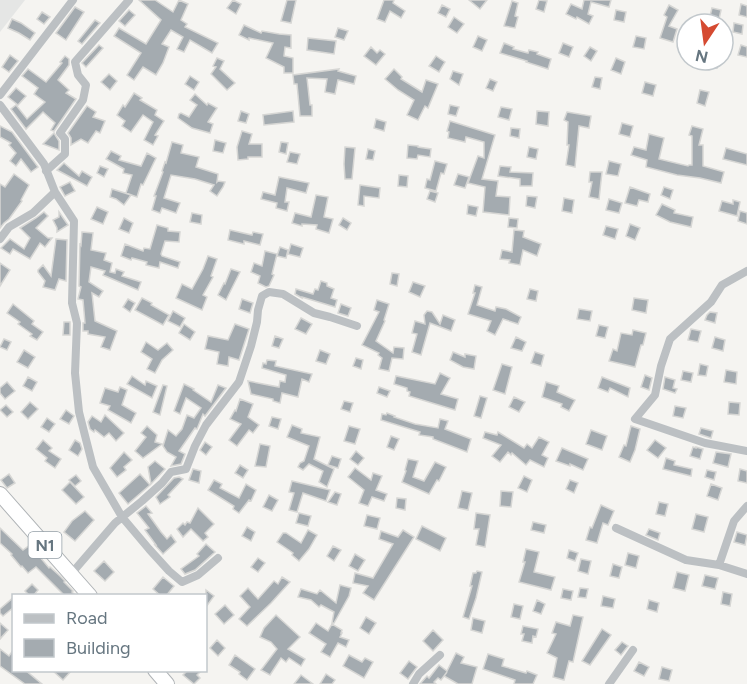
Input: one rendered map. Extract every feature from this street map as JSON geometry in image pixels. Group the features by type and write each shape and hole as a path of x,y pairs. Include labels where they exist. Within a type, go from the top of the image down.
{"highway":[{"name":"N1","path":"0,494 88,594"},
{"path":"157,672 167,684"}],"street":[{"path":"0,95 73,0"},
{"path":"46,171 64,154 65,139 60,133 83,100 86,85 78,75 75,62 129,0"},
{"path":"0,105 44,164 55,192 74,221 72,303 77,323 75,373 79,412 93,467 122,517 169,572 182,582 198,575 218,558"},
{"path":"0,239 9,227 33,213 55,192"},
{"path":"747,271 722,285 711,302 670,339 655,395 636,419 705,443 747,451"},
{"path":"71,574 109,530 162,483 171,472 186,470 206,425 239,382 251,346 262,296 269,292 283,294 314,314 357,326"},
{"path":"719,565 734,521 747,506"},
{"path":"616,528 686,560 719,565 747,574"},
{"path":"609,684 633,650"},
{"path":"413,684 419,674 440,655"}],"shaded area":[{"path":"0,0 25,0 0,32"}],"building":[{"path":"139,0 155,0 173,12 179,0 188,4 181,20 187,24 185,27 218,43 212,53 190,40 184,52 177,49 183,37 171,30 162,44 169,47 156,75 143,67 134,80 127,75 141,53 114,36 119,28 146,44 161,20"},
{"path":"233,0 241,4 236,14 227,8"},
{"path":"287,0 296,0 291,23 281,21"},
{"path":"384,0 394,0 393,3 405,11 401,18 390,11 385,22 377,19"},
{"path":"469,0 487,0 480,9"},
{"path":"539,0 547,1 544,12 536,9"},
{"path":"584,0 611,0 609,7 591,2 588,14 593,16 589,24 566,14 571,4 582,9"},
{"path":"512,1 518,3 515,28 504,26"},
{"path":"741,4 747,6 747,17 739,15"},
{"path":"442,5 450,9 446,17 438,13"},
{"path":"669,5 678,10 669,26 675,28 673,42 660,38 667,17 664,15"},
{"path":"75,7 84,12 66,40 56,33"},
{"path":"712,8 721,10 721,12 711,12"},
{"path":"129,10 135,15 125,26 119,21"},
{"path":"616,10 626,12 624,22 614,20"},
{"path":"42,12 50,17 44,24 37,19"},
{"path":"454,17 464,24 457,33 448,27"},
{"path":"12,19 35,33 30,40 8,28"},
{"path":"95,20 100,23 82,44 78,41"},
{"path":"735,23 743,25 742,34 735,32"},
{"path":"244,25 261,33 262,31 291,35 291,48 285,47 284,56 293,58 293,73 284,73 284,67 266,58 273,43 249,38 249,40 239,35"},
{"path":"338,28 348,31 344,40 335,37"},
{"path":"478,36 487,40 482,51 473,47"},
{"path":"636,36 646,38 644,49 633,47"},
{"path":"308,38 336,41 334,54 307,50"},
{"path":"504,43 514,47 513,49 528,53 529,50 538,52 537,54 551,59 548,69 500,53"},
{"path":"563,43 573,47 569,57 559,53"},
{"path":"99,45 103,48 86,67 82,63"},
{"path":"741,45 747,47 747,57 738,55"},
{"path":"371,47 377,53 380,50 385,54 376,65 364,56"},
{"path":"590,47 597,51 591,61 584,56"},
{"path":"10,55 18,61 9,72 2,67"},
{"path":"65,56 69,59 69,65 58,80 69,90 66,93 76,99 54,131 51,130 55,123 43,112 26,129 11,109 16,105 27,119 45,102 34,94 38,88 22,76 28,69 46,82"},
{"path":"436,56 445,62 439,72 429,66"},
{"path":"217,58 224,61 220,69 235,83 227,90 211,74 216,67 213,66"},
{"path":"616,58 625,62 621,74 611,70"},
{"path":"339,69 338,71 356,76 354,84 338,80 335,94 325,92 327,79 307,78 312,116 300,116 297,84 294,84 293,75"},
{"path":"394,69 402,77 401,79 422,92 426,80 438,84 428,108 425,106 418,120 407,115 414,100 385,79"},
{"path":"453,71 463,74 459,85 450,79"},
{"path":"109,74 117,81 110,90 101,82"},
{"path":"190,76 199,82 194,90 185,84"},
{"path":"595,77 602,78 600,89 592,87"},
{"path":"490,79 497,82 493,91 486,88"},
{"path":"645,82 656,85 653,96 642,93"},
{"path":"16,88 26,96 18,105 8,97"},
{"path":"700,90 709,92 705,106 697,103"},
{"path":"134,93 142,98 140,100 157,110 155,115 164,121 155,135 158,136 153,145 144,140 153,122 143,115 131,132 122,126 125,121 117,115"},
{"path":"195,94 207,105 208,103 217,108 208,122 213,124 210,133 192,128 178,118 181,113 189,117 197,105 190,100"},
{"path":"450,105 459,107 456,116 448,114"},
{"path":"87,106 96,112 93,117 105,121 100,133 96,131 88,143 81,139 71,145 68,133"},
{"path":"501,107 512,109 509,120 498,117"},
{"path":"241,111 249,114 246,123 238,121"},
{"path":"293,111 294,122 264,125 263,115"},
{"path":"537,111 549,112 548,126 536,124"},
{"path":"567,112 591,116 589,128 579,126 575,167 566,165 569,145 567,145 568,122 564,120"},
{"path":"376,119 386,122 384,131 374,128"},
{"path":"450,121 495,135 482,179 498,181 496,196 510,197 509,215 483,212 485,187 468,183 478,156 484,158 484,142 466,137 465,142 448,138 449,132 447,131"},
{"path":"622,123 633,126 630,137 619,134"},
{"path":"0,126 12,132 38,167 31,172 21,159 16,166 10,161 16,153 9,145 11,143 0,137"},
{"path":"692,126 703,129 699,145 703,145 703,166 724,172 721,183 646,167 647,160 631,155 634,147 646,150 649,134 664,138 659,159 692,165 692,136 689,135"},
{"path":"511,128 520,129 519,138 510,136"},
{"path":"242,131 252,134 249,144 262,144 262,157 238,160 237,147"},
{"path":"54,133 59,141 59,150 43,144"},
{"path":"215,140 226,143 223,153 213,151"},
{"path":"172,142 183,145 181,153 199,157 196,167 218,174 217,182 225,182 217,196 210,191 214,185 171,175 164,198 180,203 176,213 162,208 160,213 152,210 156,196 154,196"},
{"path":"281,142 288,143 286,154 279,152"},
{"path":"408,145 431,149 430,157 418,155 417,159 407,158"},
{"path":"345,147 355,148 352,179 345,179"},
{"path":"529,147 538,149 536,159 527,157"},
{"path":"726,148 747,154 747,165 723,159"},
{"path":"368,149 375,151 373,160 366,159"},
{"path":"111,151 121,156 119,160 141,166 147,153 156,158 143,185 141,184 137,197 126,193 132,175 123,173 124,169 106,159"},
{"path":"290,152 300,154 297,164 287,162"},
{"path":"435,161 447,164 444,174 441,173 436,191 425,188 427,179 430,180"},
{"path":"609,161 621,164 618,176 606,174"},
{"path":"64,163 79,176 82,171 92,177 87,186 57,170"},
{"path":"100,166 108,169 104,177 97,173"},
{"path":"500,166 511,167 510,172 533,173 532,186 520,186 520,179 498,176"},
{"path":"590,172 602,172 599,199 589,197 592,182 589,182"},
{"path":"14,174 29,185 22,201 0,228 0,184 5,187"},
{"path":"458,174 469,177 465,188 454,185"},
{"path":"399,175 408,176 407,187 398,186"},
{"path":"279,177 309,183 306,193 287,188 285,202 289,202 287,211 276,208 277,203 261,199 263,192 275,195"},
{"path":"70,182 75,191 65,196 60,187"},
{"path":"360,185 380,188 379,198 364,196 364,206 358,205"},
{"path":"630,187 650,194 648,202 639,200 637,206 625,203"},
{"path":"664,187 673,190 670,199 661,195"},
{"path":"112,189 131,195 124,205 110,197"},
{"path":"430,191 438,193 435,202 427,199"},
{"path":"316,195 328,197 324,217 333,219 329,233 316,229 317,225 302,224 302,226 292,223 295,213 311,217"},
{"path":"527,196 537,197 535,208 526,206"},
{"path":"564,198 574,200 572,213 562,211"},
{"path":"609,199 622,203 619,213 606,210"},
{"path":"733,200 740,202 737,216 719,211 722,201 733,204"},
{"path":"662,204 675,210 674,213 693,217 691,227 670,222 656,215"},
{"path":"468,205 478,207 476,216 467,214"},
{"path":"97,207 108,212 103,224 91,219"},
{"path":"740,211 747,213 747,224 738,221"},
{"path":"44,212 48,216 36,228 48,238 52,238 45,247 40,243 30,259 13,249 10,254 1,248 10,239 24,249 30,238 20,228"},
{"path":"59,212 68,225 57,232 53,220 59,217"},
{"path":"192,213 202,215 201,224 190,222"},
{"path":"124,218 133,223 129,233 119,229"},
{"path":"343,218 351,223 347,230 339,225"},
{"path":"509,218 518,219 517,228 508,227"},
{"path":"630,224 640,228 635,240 626,236"},
{"path":"157,225 168,228 168,231 180,232 179,242 165,241 161,254 180,262 178,268 160,262 159,268 146,265 147,262 121,256 125,244 143,251 144,248 150,249"},
{"path":"606,226 618,229 615,239 603,235"},
{"path":"230,230 252,235 253,232 263,234 260,245 228,240"},
{"path":"514,230 524,231 523,237 541,244 537,256 523,250 520,265 509,263 510,260 500,259 502,250 512,252"},
{"path":"82,232 93,233 91,250 106,253 104,260 112,263 110,272 115,273 116,269 124,272 122,276 141,282 138,290 103,275 105,271 91,267 89,282 103,291 99,297 92,293 95,321 117,331 110,350 101,347 105,337 83,331 83,323 85,323 83,300 78,299 81,287 79,286"},
{"path":"56,239 67,240 66,281 59,279 55,290 43,287 45,281 38,270 43,265 51,276"},
{"path":"291,244 303,248 300,257 288,254"},
{"path":"280,247 288,250 286,258 277,256"},
{"path":"265,251 277,254 272,274 274,275 269,286 266,287 258,283 260,276 251,272 254,263 262,266"},
{"path":"208,256 217,259 211,276 213,277 203,295 207,297 202,310 176,298 182,284 192,289"},
{"path":"0,263 10,270 0,286"},
{"path":"231,269 240,272 226,300 218,295"},
{"path":"392,273 399,274 397,286 390,284"},
{"path":"321,281 334,289 331,298 337,300 335,307 295,294 296,289 313,294 315,289 318,290"},
{"path":"413,282 425,286 420,297 409,292"},
{"path":"475,285 482,287 477,305 495,311 496,307 506,309 521,317 518,324 503,319 495,335 487,331 491,321 468,314 475,293 473,293"},
{"path":"530,289 538,291 536,301 527,299"},
{"path":"142,298 169,315 163,325 135,310"},
{"path":"634,298 648,300 646,313 632,310"},
{"path":"128,299 135,303 130,312 123,307"},
{"path":"242,299 253,303 250,313 239,309"},
{"path":"377,300 389,304 385,321 376,341 393,353 394,347 404,348 403,359 392,358 389,371 379,369 382,358 378,355 379,353 362,345 379,312 374,310"},
{"path":"13,304 34,321 32,324 43,332 37,340 18,324 20,322 7,313"},
{"path":"341,304 351,308 348,316 338,313"},
{"path":"579,309 592,311 590,321 577,319"},
{"path":"173,311 185,318 180,327 168,321"},
{"path":"427,311 432,312 440,324 443,315 455,320 451,331 430,323 421,355 412,352 417,334 412,333 415,321 425,324 424,315"},
{"path":"710,312 717,313 715,323 705,320"},
{"path":"301,318 312,324 306,334 295,329"},
{"path":"64,322 70,322 70,335 63,335"},
{"path":"184,324 195,332 190,340 179,333"},
{"path":"235,324 249,329 239,360 229,357 228,366 217,364 219,352 205,349 208,336 228,340"},
{"path":"599,325 608,327 605,338 596,336"},
{"path":"691,329 701,331 698,342 688,340"},
{"path":"633,330 646,333 635,367 609,361 613,349 617,351 621,333 632,335"},
{"path":"275,336 283,339 279,348 272,346"},
{"path":"516,337 526,342 522,351 511,348"},
{"path":"715,337 725,340 723,351 712,348"},
{"path":"4,339 11,342 7,350 0,347"},
{"path":"146,342 158,350 167,343 173,350 162,360 155,373 147,369 152,359 141,352"},
{"path":"24,350 35,357 28,368 17,362"},
{"path":"320,350 330,354 326,364 316,361"},
{"path":"453,352 465,357 465,354 476,356 474,369 463,367 450,360"},
{"path":"535,352 544,355 541,366 531,363"},
{"path":"356,358 363,360 361,369 353,366"},
{"path":"267,360 276,361 275,366 312,374 309,382 302,379 298,397 282,393 280,403 251,394 248,381 279,387 280,381 285,382 286,375 262,368 263,363 266,364"},
{"path":"502,364 512,367 505,394 493,390"},
{"path":"700,364 708,366 706,376 698,375"},
{"path":"726,370 737,372 736,384 724,382"},
{"path":"683,371 693,373 691,382 681,380"},
{"path":"440,373 450,378 441,394 458,399 455,410 409,396 410,392 407,388 394,384 396,376 435,384"},
{"path":"645,375 652,378 649,390 641,387"},
{"path":"132,376 145,385 146,381 157,386 152,398 127,384"},
{"path":"28,377 37,382 32,391 23,386"},
{"path":"602,377 630,388 628,397 610,388 608,392 598,388"},
{"path":"665,377 675,380 673,388 677,389 675,393 663,389"},
{"path":"7,382 15,391 5,399 0,393 0,388"},
{"path":"546,382 559,386 557,392 575,400 569,411 561,407 562,404 542,397"},
{"path":"184,384 211,402 218,385 226,388 205,416 203,414 197,429 195,428 179,451 185,454 181,464 171,466 176,457 167,452 163,446 168,430 176,436 182,429 187,415 194,418 201,408 186,398 180,414 174,411"},
{"path":"163,385 167,386 160,415 153,412"},
{"path":"120,387 127,390 122,405 136,413 131,423 108,410 110,406 100,403 105,388 118,392"},
{"path":"379,387 390,391 387,397 377,393"},
{"path":"480,396 487,398 481,418 474,416"},
{"path":"514,397 525,402 519,412 509,407"},
{"path":"240,399 253,404 248,417 259,425 253,433 249,430 237,446 229,440 241,424 230,419"},
{"path":"344,401 353,403 350,412 341,409"},
{"path":"30,402 38,409 28,419 21,412"},
{"path":"729,402 740,403 739,415 728,414"},
{"path":"6,405 13,412 7,417 0,410"},
{"path":"675,406 686,408 683,418 673,416"},
{"path":"66,410 74,416 69,424 60,419"},
{"path":"387,413 415,424 438,428 440,419 448,421 445,429 471,439 467,452 433,439 433,437 419,435 420,432 381,420 382,414"},
{"path":"105,415 124,433 116,441 109,433 104,437 90,429 88,422 92,416 101,422"},
{"path":"272,417 281,419 278,429 269,426"},
{"path":"47,418 55,424 49,432 41,427"},
{"path":"292,425 302,429 301,433 320,437 314,459 334,469 327,487 319,482 323,471 309,464 303,470 298,467 304,461 309,446 287,437"},
{"path":"147,426 157,435 155,442 162,444 143,458 135,451 146,437 141,433"},
{"path":"349,426 360,429 355,444 344,441"},
{"path":"631,426 640,429 630,462 619,457 624,445 626,446"},
{"path":"701,428 713,431 711,438 699,434"},
{"path":"591,430 607,436 602,450 586,444"},
{"path":"485,432 497,435 498,432 524,448 527,444 532,448 539,437 549,442 542,455 548,458 544,467 530,460 526,465 508,452 500,462 492,456 501,445 483,438"},
{"path":"391,436 399,439 394,450 387,447"},
{"path":"43,440 52,448 49,451 61,459 55,468 45,461 47,458 36,449"},
{"path":"75,440 80,443 82,449 78,456 69,450"},
{"path":"655,440 666,448 658,458 647,450"},
{"path":"205,442 212,447 206,455 200,450"},
{"path":"260,444 270,446 266,467 255,466"},
{"path":"693,447 703,449 700,459 690,456"},
{"path":"562,448 588,459 583,470 556,461"},
{"path":"356,451 364,458 358,465 350,459"},
{"path":"124,452 132,460 124,467 126,470 117,477 110,468"},
{"path":"716,452 731,454 728,467 713,463"},
{"path":"332,456 341,459 338,468 328,465"},
{"path":"666,458 675,461 674,465 692,469 691,476 663,469"},
{"path":"408,459 418,461 413,477 424,481 435,462 446,467 429,494 402,482"},
{"path":"155,461 165,469 151,484 148,467"},
{"path":"240,465 248,470 243,478 235,473"},
{"path":"355,468 371,480 373,473 382,476 376,490 387,494 384,501 372,497 368,506 359,503 364,490 348,477"},
{"path":"193,469 201,471 199,483 189,480"},
{"path":"740,469 747,471 747,483 738,481"},
{"path":"707,470 716,472 714,480 705,477"},
{"path":"9,474 15,483 7,488 1,480"},
{"path":"140,474 150,485 128,504 119,493"},
{"path":"76,475 81,481 75,486 69,480"},
{"path":"524,476 532,480 527,492 518,488"},
{"path":"174,478 183,479 168,495 170,497 160,504 156,497"},
{"path":"214,480 222,484 220,488 239,498 246,484 256,490 251,501 249,500 239,513 233,509 234,506 208,490"},
{"path":"570,480 578,483 574,493 566,489"},
{"path":"292,481 330,490 326,501 303,493 297,512 289,510 294,493 289,492"},
{"path":"70,482 84,497 76,504 62,490"},
{"path":"711,484 722,488 718,500 707,496"},
{"path":"462,491 472,493 468,510 458,508"},
{"path":"501,491 513,492 511,507 500,506"},
{"path":"335,492 341,494 337,505 328,502"},
{"path":"269,495 278,500 272,511 263,507"},
{"path":"397,498 406,499 405,510 396,508"},
{"path":"659,502 668,504 665,516 656,514"},
{"path":"601,505 614,511 608,525 603,523 597,543 586,540"},
{"path":"146,506 152,513 148,514 161,532 167,539 171,535 176,542 163,554 145,530 149,528 137,513"},
{"path":"198,508 214,524 205,533 208,537 203,541 191,529 183,537 177,529 183,523 185,525 187,522 190,523"},
{"path":"85,511 94,520 75,541 64,532 72,521"},
{"path":"299,513 311,516 308,526 296,523"},
{"path":"476,513 490,515 485,547 476,545 479,529 474,529"},
{"path":"696,514 708,517 704,532 692,529"},
{"path":"367,515 380,518 377,529 364,526"},
{"path":"533,522 546,525 544,533 531,530"},
{"path":"422,526 446,538 440,551 416,539"},
{"path":"247,527 255,532 251,541 242,536"},
{"path":"0,528 23,550 30,545 49,568 65,581 74,594 63,594 36,567 28,573 0,543"},
{"path":"649,529 660,533 658,540 646,535"},
{"path":"308,530 317,535 299,561 292,555 293,553 277,542 283,533 286,533 301,543"},
{"path":"403,530 414,537 374,600 363,593 368,586 353,583 355,573 373,578 393,544 379,539 381,531 398,537"},
{"path":"737,532 747,535 745,545 734,542"},
{"path":"206,544 215,552 195,570 185,574 181,569 199,556 197,554"},
{"path":"333,546 341,550 334,561 327,556"},
{"path":"526,549 539,552 534,572 555,577 551,590 519,582"},
{"path":"569,550 578,553 575,561 567,558"},
{"path":"628,553 639,556 636,568 625,565"},
{"path":"355,554 365,560 358,571 349,566"},
{"path":"258,558 265,563 258,572 251,567"},
{"path":"581,559 591,561 588,574 578,571"},
{"path":"104,561 114,572 105,581 94,571"},
{"path":"613,564 622,567 619,578 610,576"},
{"path":"482,572 469,619 463,617 472,586 470,586 473,573"},
{"path":"677,572 689,575 685,591 673,588"},
{"path":"705,575 718,578 715,589 702,586"},
{"path":"163,577 174,586 168,594 159,594 153,589"},
{"path":"282,577 290,582 247,626 239,619 250,607 240,596 248,588 258,599 274,581 278,584"},
{"path":"32,584 38,590 35,594 28,594 25,591"},
{"path":"340,585 351,588 334,623 332,623 334,612 321,605 319,607 311,600 298,597 301,589 317,594 320,590 336,603"},
{"path":"580,588 588,589 586,598 578,597"},
{"path":"563,589 573,591 571,600 561,598"},
{"path":"206,590 214,596 207,606 207,594"},
{"path":"723,592 732,594 730,606 721,604"},
{"path":"603,596 615,599 613,608 601,606"},
{"path":"12,599 12,609 3,616 0,609"},
{"path":"537,600 545,604 541,614 533,611"},
{"path":"649,600 659,603 657,612 647,609"},
{"path":"514,604 523,606 520,619 511,617"},
{"path":"225,605 234,615 224,624 215,614"},
{"path":"276,615 300,637 288,649 305,659 301,666 289,658 286,662 281,658 270,675 261,670 277,649 271,642 260,637 264,628"},
{"path":"573,615 583,617 573,662 569,661 564,680 553,677 557,658 547,653 556,634 552,633 556,622 570,626"},
{"path":"366,617 376,623 369,634 360,628"},
{"path":"473,618 485,621 482,633 471,630"},
{"path":"0,623 8,630 0,639"},
{"path":"316,623 328,631 332,624 342,630 340,637 349,640 346,647 338,643 330,657 321,652 326,644 309,633"},
{"path":"523,626 538,629 536,637 533,636 532,643 522,641"},
{"path":"602,629 611,635 590,665 582,661"},
{"path":"433,630 443,640 433,651 423,641"},
{"path":"217,640 225,648 218,656 210,648"},
{"path":"622,642 628,646 621,655 615,650"},
{"path":"0,649 9,656 12,652 12,672 27,672 42,684 25,684 0,666"},
{"path":"456,653 464,657 461,663 477,667 472,684 458,684 444,676 441,680 438,678 434,682 436,684 420,684 427,676 429,678 439,665 447,671"},
{"path":"488,654 504,659 502,666 537,675 533,684 514,684 515,680 483,669"},
{"path":"235,655 255,669 247,680 229,665"},
{"path":"349,655 362,662 365,658 373,662 364,678 343,666"},
{"path":"409,661 417,667 408,679 400,673"},
{"path":"639,662 649,667 644,676 634,671"},
{"path":"662,667 672,670 669,681 659,679"},
{"path":"54,672 70,672 63,680"},
{"path":"186,672 200,672 197,675 200,678 194,684 183,675"},
{"path":"326,674 335,680 332,684 320,684"},
{"path":"301,675 313,684 294,684"}]}
